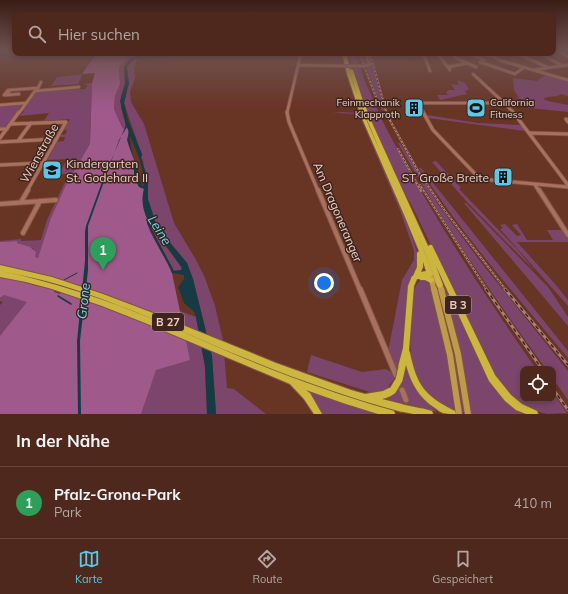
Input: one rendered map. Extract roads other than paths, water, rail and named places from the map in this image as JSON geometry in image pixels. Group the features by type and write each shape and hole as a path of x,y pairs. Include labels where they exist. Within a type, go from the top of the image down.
{"highway":[{"name":"B 3","path":"348,70 362,115 409,218 421,248 430,277"},
{"name":"B 3","path":"352,70 363,107 421,234 440,285"},
{"name":"B 3","path":"421,234 433,253 492,378 508,398 519,407 534,414"},
{"path":"363,398 384,395 393,390 399,380 406,348 411,284 420,267 421,248"},
{"name":"B 27","path":"0,268 62,286 271,368 363,398"},
{"name":"B 27","path":"0,274 62,286"},
{"path":"414,278 422,274 430,277"},
{"path":"411,292 415,282 420,277 430,277"},
{"path":"406,348 410,369 415,384 427,398 452,414"},
{"name":"B 27","path":"271,368 291,380 353,403 391,414"},
{"path":"291,380 307,396 318,414"},
{"path":"363,398 429,414"}],"main road":[{"path":"430,277 435,278 440,285"},
{"name":"B 3","path":"430,277 450,355 459,414"},
{"name":"B 3","path":"440,285 456,343 468,414"}],"street":[{"name":"Am Dragoneranger","path":"297,70 288,105 287,113 289,122 396,375"},
{"path":"504,70 515,74 520,70"},
{"path":"533,70 568,80"},
{"path":"473,74 471,75 478,78 515,115 530,133 568,186"},
{"path":"0,138 41,82"},
{"path":"26,89 29,85"},
{"path":"19,94 4,95 10,89 18,88 37,89 79,87"},
{"path":"502,103 424,102 419,104 428,123 437,136 480,179 535,185 568,186"},
{"path":"0,105 26,103"},
{"name":"Wienstraße","path":"10,124 65,122 21,202"},
{"name":"Wienstraße","path":"18,141 31,123"},
{"path":"0,129 7,129"},
{"path":"530,133 568,134"},
{"path":"0,142 56,139"},
{"path":"0,165 43,163"},
{"path":"535,185 568,235"},
{"path":"1,205 56,200"},
{"path":"23,233 40,201"},
{"path":"402,390 406,400"}],"water":[{"name":"Leine","path":"124,70 127,70 129,83 124,103 128,120 142,154 141,158 148,179 148,199 155,221 162,233 187,263 193,279 212,356 216,414 207,414 205,367 196,317 194,312 184,303 178,287 184,279 184,275 172,273 153,236 147,223 148,220 144,209 144,189 139,187 134,178 134,160 138,170 137,176 143,187 144,182 142,168 130,136 134,159 127,140 129,132 127,127 121,136 126,125 120,101 125,84","holes":["150,223 182,268 181,270 174,271 151,228"]},
{"name":"Grone","path":"114,153 88,226 88,270 80,341 81,414 78,414 77,341 85,261 85,232 102,182 100,182 103,180"}],"waterway":[{"path":"137,172 140,176 140,184"},
{"path":"64,280 77,273"},
{"name":"Grone","path":"58,296 71,304"}],"tunnel":[{"path":"406,400 412,414"}],"railway":[{"path":"366,70 379,105"},
{"path":"375,70 387,115 418,171 445,211 506,290"},
{"path":"398,149 421,191"},
{"path":"420,185 487,290"},
{"path":"486,289 540,366"},
{"path":"505,289 568,365"},
{"path":"556,393 568,410"}],"place":[{"name":"Feinmechanik Klapproth","path":"414,108"},
{"name":"California Fitness","path":"476,108"},
{"name":"Kindergarten St. Godehard II","path":"52,170"},
{"name":"ST Große Breite","path":"503,177"},
{"name":"Pfalz-Grona-Park","path":"103,270"}]}
